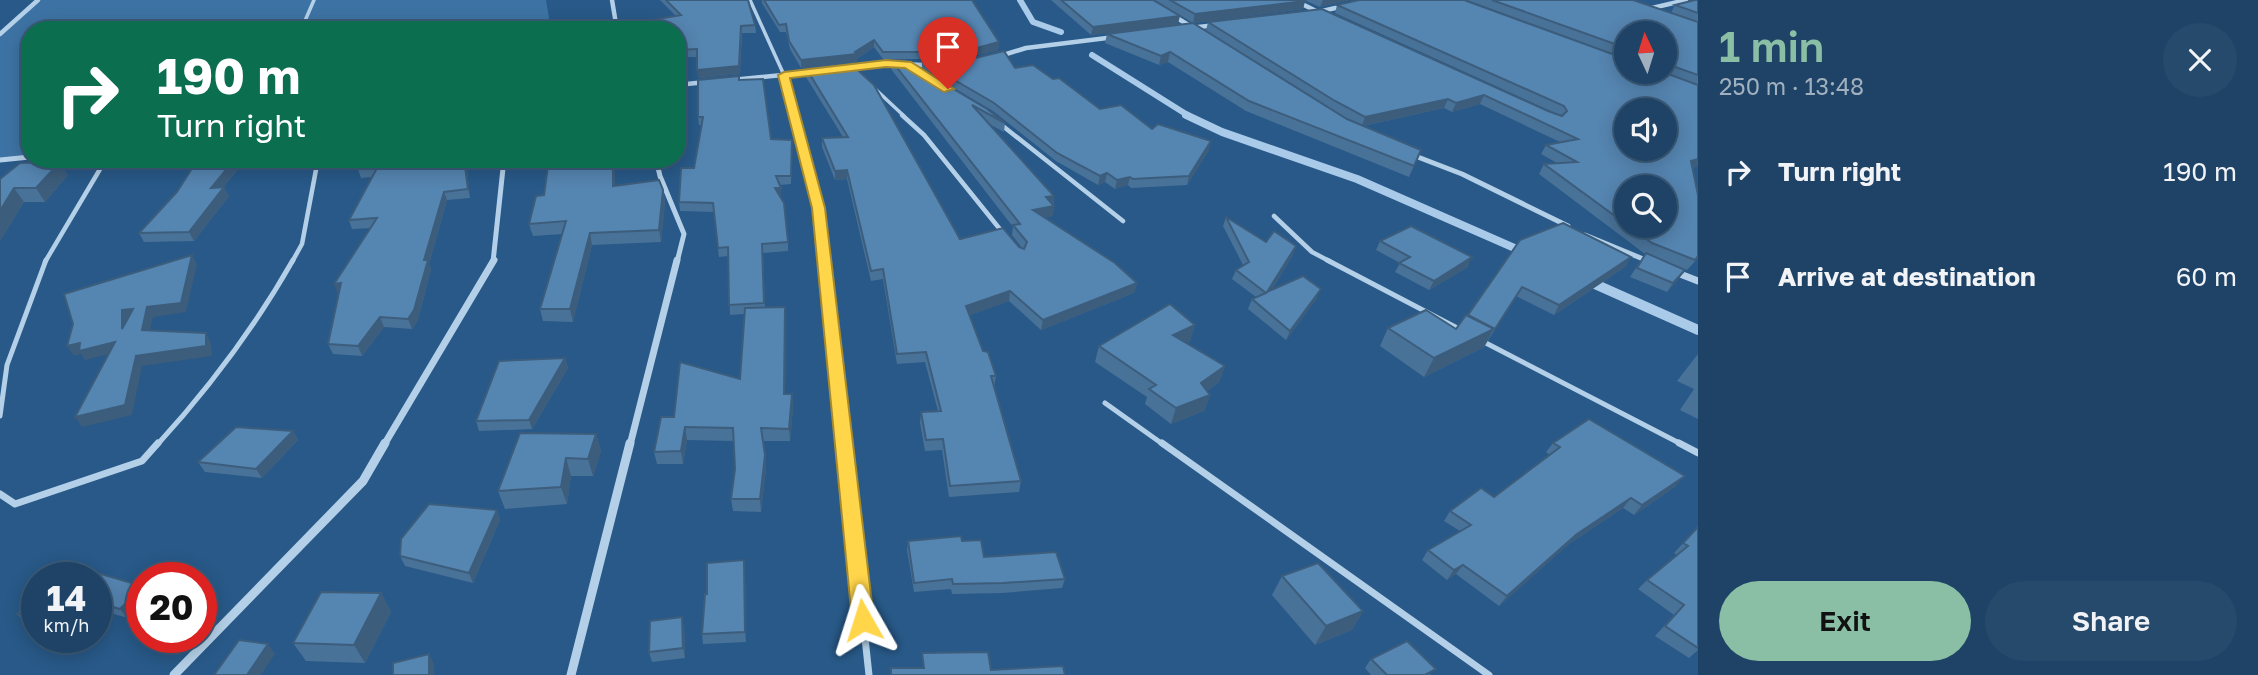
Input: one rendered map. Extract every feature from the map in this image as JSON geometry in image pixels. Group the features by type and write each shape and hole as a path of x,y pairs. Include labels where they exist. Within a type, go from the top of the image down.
{"street":[{"path":"0,34 38,0"},
{"path":"612,0 616,21"},
{"path":"1294,0 1331,18"},
{"path":"1654,13 1644,10 1686,0"},
{"path":"1306,14 1356,3"},
{"path":"1170,14 1205,35"},
{"path":"1180,29 1219,25"},
{"path":"993,58 1026,48 1127,36"},
{"path":"839,69 935,65"},
{"path":"730,80 825,70"},
{"path":"686,84 717,81"},
{"path":"1398,149 1462,174 1572,228"},
{"path":"0,160 21,158"},
{"path":"174,675 363,481 495,258 503,168"},
{"path":"570,675 684,234 658,168"},
{"path":"1584,234 1660,266"},
{"path":"1673,271 1698,281"}],"lane":[{"path":"305,21 314,0"},
{"path":"750,0 784,75 818,208 869,675"},
{"path":"907,65 919,72"},
{"path":"852,67 861,76"},
{"path":"870,84 924,135 1012,244"},
{"path":"989,114 1123,221"},
{"path":"0,416 7,365 47,257 101,168"},
{"path":"0,494 15,505 142,461 186,413 264,312 302,244 316,168"},
{"path":"1274,216 1312,252 1469,334"},
{"path":"1481,340 1698,453"},
{"path":"1105,403 1489,675"}],"shaded area":[{"path":"38,0 546,0 550,21 21,21 21,158 0,160 0,34"}],"building":[{"path":"666,0 748,0 755,25 741,26 739,66 697,70 697,49 686,50 686,21 645,21 681,15"},
{"path":"764,0 972,0 999,42 962,52 883,52 874,40 855,52 857,54 801,60 789,41 786,24 779,25"},
{"path":"1061,0 1153,0 1180,16 1093,27"},
{"path":"1170,0 1303,0 1305,1 1195,14"},
{"path":"1359,0 1464,0 1614,55 1614,84 1677,84 1677,77 1698,85 1698,159 1691,161 1698,195 1698,256 1695,260 1645,238 1677,238 1677,175 1614,175 1614,215 1544,164 1577,162 1546,145 1578,139 1484,95 1456,103 1448,99 1365,117 1208,22 1322,9 1548,111 1562,116 1567,111 1564,106 1337,5"},
{"path":"1492,0 1633,0 1698,22 1698,75 1677,68 1677,21 1614,21 1614,44"},
{"path":"1698,0 1698,13 1675,5"},
{"path":"1193,23 1347,119 1421,150 1414,166 1249,101 1170,52 1161,56 1107,34"},
{"path":"1004,51 1015,68 1033,65 1053,79 1059,78 1100,109 1121,105 1152,129 1158,124 1211,141 1189,176 1130,177 1117,180 1107,173 1100,176 1057,153 994,103 922,61 963,61"},
{"path":"891,60 905,60 987,109 1005,123 972,105 1054,196 1046,197 1054,206 1033,210 1115,263 1137,283 1043,320 1010,291 966,306 983,351 988,352 996,376 991,376 1021,481 950,486 943,439 926,440 921,412 941,411 926,352 897,354 883,269 871,271 847,170 835,171 822,138 848,137 806,68 851,64 874,85 960,239 1003,228 1019,247 1024,249 1027,242 1013,225 1020,224"},
{"path":"739,76 739,80 763,79 771,139 792,140 791,176 776,176 781,188 775,188 784,203 788,242 762,244 764,303 729,305 728,247 718,248 713,203 679,202 681,168 694,168 703,117 698,117 698,80"},
{"path":"20,163 21,168 54,168 36,188 14,188 0,211 0,179"},
{"path":"192,168 228,168 211,188 224,187 189,232 139,233 177,192"},
{"path":"377,168 465,168 468,189 444,192 424,260 428,260 414,310 408,319 380,317 358,346 328,344 341,283 334,284 377,218 349,220"},
{"path":"548,168 613,168 613,186 659,180 663,190 659,230 590,233 570,309 540,309 566,221 529,224 536,196 544,195"},
{"path":"1226,217 1266,242 1274,231 1296,246 1267,292 1303,276 1321,289 1290,331 1252,299 1266,293 1236,270 1249,262"},
{"path":"1563,223 1631,257 1559,305 1522,287 1495,329 1468,315 1520,240"},
{"path":"1411,226 1472,257 1434,281 1399,263 1410,257 1380,241"},
{"path":"1646,253 1685,270 1673,283 1637,268"},
{"path":"192,255 181,303 147,307 142,330 206,333 206,346 136,356 125,405 75,417 115,342 79,351 80,343 67,346 73,324 64,294","holes":["133,309 122,329 122,310"]},
{"path":"1170,304 1195,325 1173,335 1225,366 1201,383 1210,395 1176,408 1149,389 1156,385 1099,346"},
{"path":"785,307 784,394 792,394 789,429 761,428 765,455 760,499 731,499 735,469 733,428 685,427 681,451 654,452 661,417 674,417 680,362 740,379 745,308"},
{"path":"1426,310 1456,329 1466,315 1494,329 1434,358 1388,328"},
{"path":"565,358 529,420 476,421 499,361"},
{"path":"1589,419 1685,476 1642,505 1631,498 1577,534 1507,596 1463,565 1454,570 1428,550 1471,525 1450,511 1481,488 1494,497 1560,447 1553,443"},
{"path":"236,427 293,431 256,469 198,462"},
{"path":"520,433 596,434 588,459 566,458 561,487 498,491"},
{"path":"429,504 497,510 469,573 400,556 401,539"},
{"path":"1698,527 1698,648 1665,626 1684,605 1647,580 1688,546 1683,543"},
{"path":"961,536 962,541 981,540 984,557 1056,552 1065,579 953,584 952,579 914,583 908,541"},
{"path":"744,560 745,632 702,634 707,594 707,563"},
{"path":"1318,563 1363,611 1326,626 1282,576"},
{"path":"112,577 126,581 126,603 120,609 112,607"},
{"path":"321,592 381,593 354,645 293,643"},
{"path":"682,617 683,648 649,652 650,621"},
{"path":"239,640 268,644 247,675 214,675"},
{"path":"1407,641 1436,669 1425,675 1387,675 1371,659"},
{"path":"988,652 991,670 1063,666 1065,675 891,675 891,668 924,668 922,653"},
{"path":"429,654 429,675 393,675 393,663"}],"waterway":[{"path":"1020,0 1033,22 1061,32"},
{"path":"1092,55 1189,116"},
{"path":"1186,115 1222,132 1357,179 1526,253"},
{"path":"1588,281 1698,330"}],"route":[{"path":"863,620 818,208 784,75 886,64 907,65 948,89"}]}
